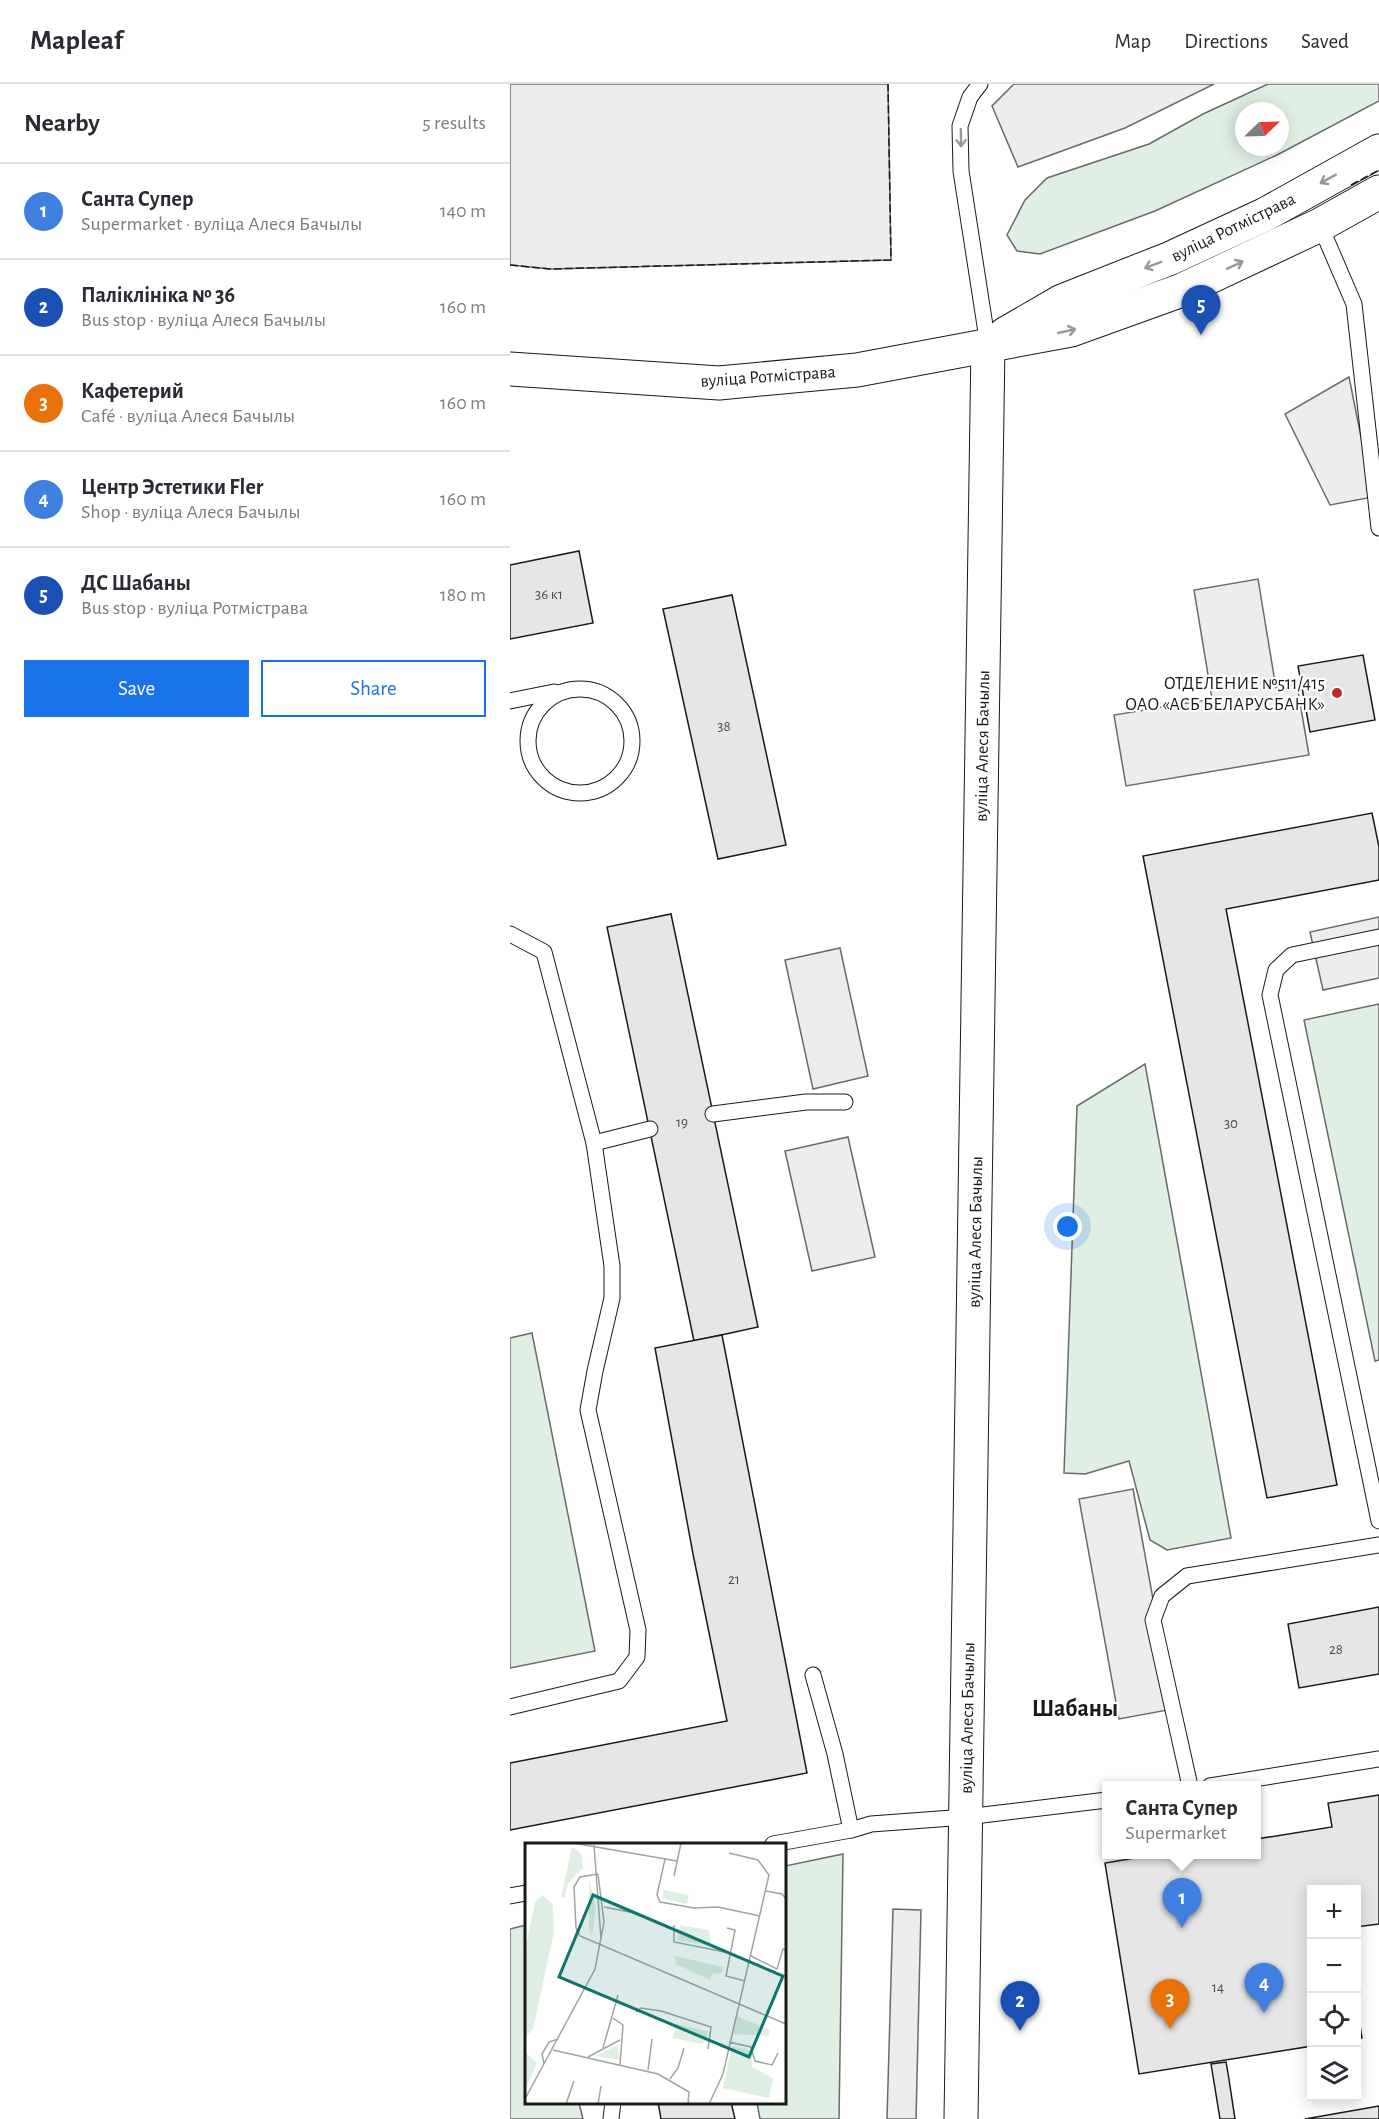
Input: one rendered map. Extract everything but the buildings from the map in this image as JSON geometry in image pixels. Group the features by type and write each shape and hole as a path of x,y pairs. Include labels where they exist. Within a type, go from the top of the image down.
{"street":[{"name":"вуліца Ротмістрава","path":"988,345 1062,301 1171,258 1264,215 1379,151"},
{"name":"вуліца Ротмістрава","path":"510,369 719,383 857,370 1071,330 1182,290 1320,225 1379,192"},
{"name":"вуліца Алеся Бачылы","path":"961,2119 988,345"}],"lane":[{"path":"980,84 970,97 960,126 961,171 988,345"},
{"path":"1320,225 1354,304 1379,528"},
{"path":"510,701 574,688 592,689 608,696 622,708 630,724 633,741 630,759 621,774 608,786 592,792 575,793 559,789 544,779 534,766 529,750 528,733 538,710 557,693 574,688"},
{"path":"510,934 544,952 594,1143 612,1266 612,1298 588,1410 638,1630 637,1657 619,1681 510,1707"},
{"path":"1379,937 1292,955 1276,970 1270,995 1379,1521"},
{"path":"713,1114 806,1102 845,1102"},
{"path":"594,1143 650,1130"},
{"path":"1189,1781 1153,1620 1162,1596 1187,1576 1379,1545"},
{"path":"813,1675 835,1754 851,1830"},
{"path":"1236,1781 1379,1759"},
{"path":"783,1843 871,1824 966,1817 1102,1801"},
{"path":"510,1896 525,1893"},
{"path":"611,2119 613,2104"}],"green space":[{"path":"1268,84 1379,84 1379,101 1289,149 1289,102 1235,102 1235,156 1275,156 1155,211 1040,254 1017,251 1007,235 1025,200 1047,178 1149,144 1203,114"},
{"path":"1379,1004 1379,1360 1375,1361 1304,1020"},
{"path":"1145,1064 1231,1538 1167,1550 1150,1540 1129,1461 1085,1474 1064,1473 1077,1106"},
{"path":"532,1333 595,1651 510,1668 510,1338"},
{"path":"843,1854 839,2119 760,2119 757,2104 786,2104 786,1866"},
{"path":"525,1925 525,2104 579,2104 583,2119 510,2119 510,1929"}],"shaded area":[{"path":"510,84 888,84 891,260 551,269 510,265"},
{"path":"1014,84 1214,84 1125,128 1018,167 992,106"},
{"path":"1349,377 1373,497 1330,505 1285,414"},
{"path":"1258,579 1276,688 1297,685 1309,755 1126,786 1114,715 1212,699 1194,590"},
{"path":"1379,917 1379,978 1323,990 1310,932"},
{"path":"840,948 868,1076 813,1089 785,960"},
{"path":"848,1137 875,1257 812,1271 785,1151"},
{"path":"1133,1489 1173,1709 1119,1719 1079,1499"},
{"path":"893,1909 921,1910 916,2119 887,2119"}],"fence":[{"path":"510,265 550,269 891,260 888,84"},
{"path":"1351,185 1379,170"}],"place":[{"name":"ДС Шабаны","path":"1201,335"},
{"name":"ОТДЕЛЕНИЕ №511/415 ОАО «АСБ БЕЛАРУСБАНК»","path":"1337,693"},
{"name":"Санта Супер","path":"1182,1928"},
{"name":"Центр Эстетики Fler","path":"1264,2013"},
{"name":"Кафетерий","path":"1170,2029"},
{"name":"Паліклініка № 36","path":"1020,2031"}],"district":[{"name":"Шабаны","path":"1075,1708"}]}
